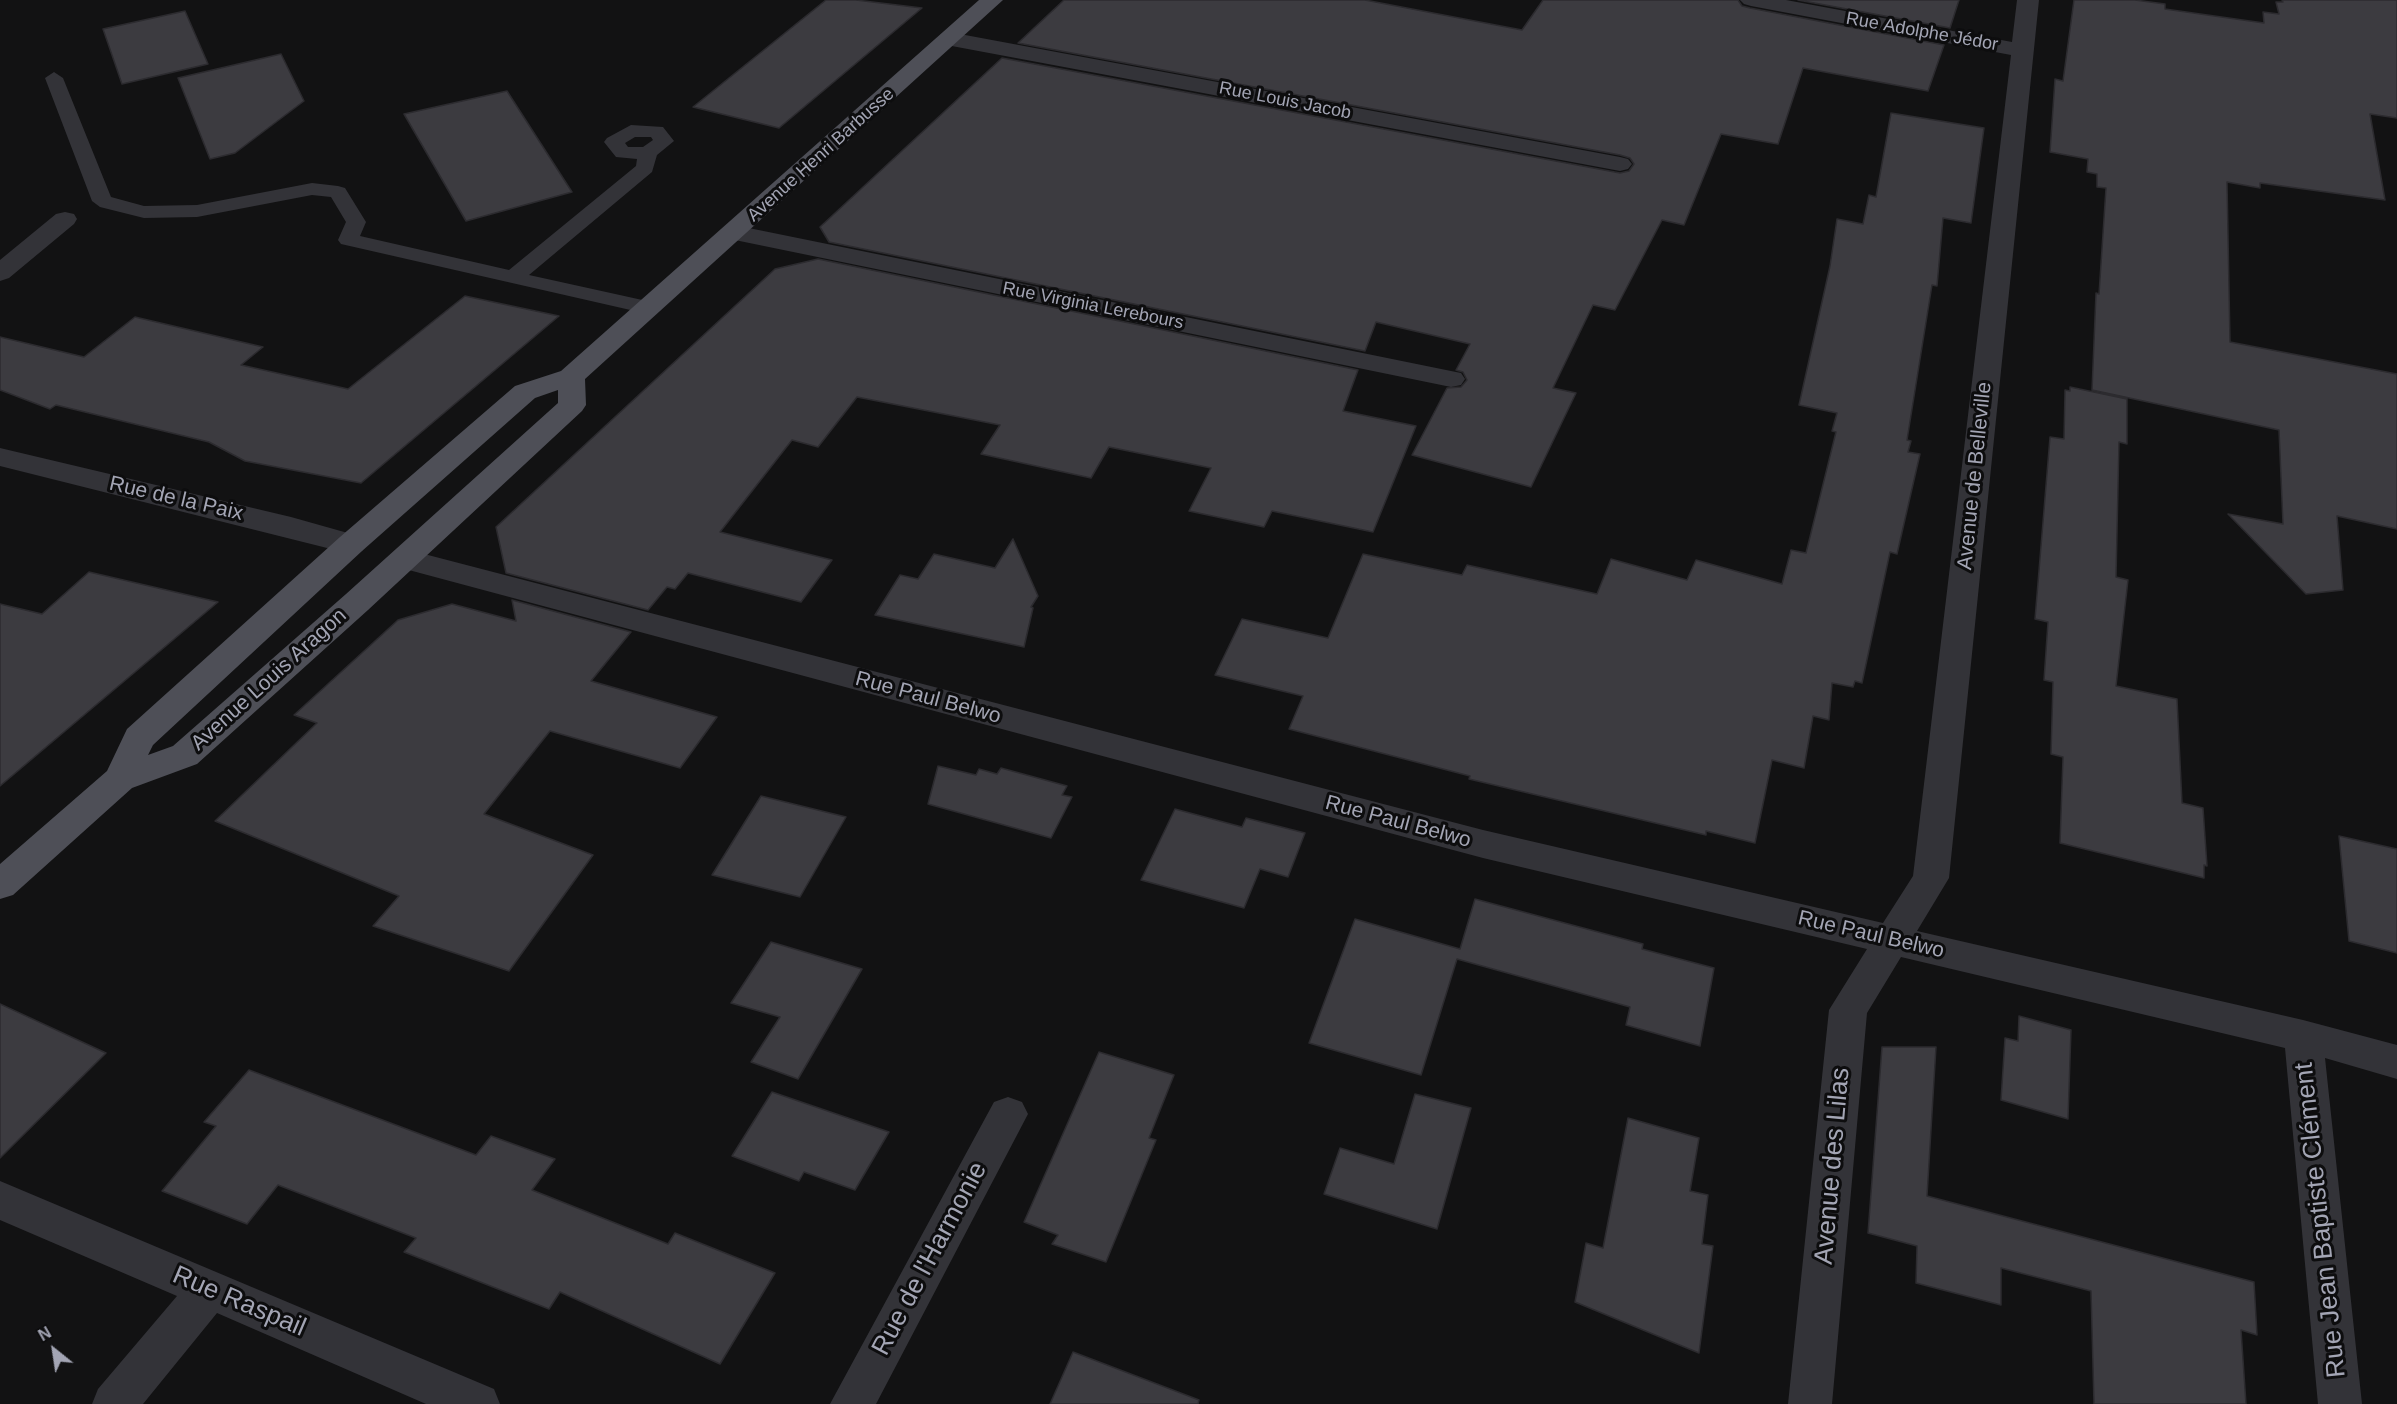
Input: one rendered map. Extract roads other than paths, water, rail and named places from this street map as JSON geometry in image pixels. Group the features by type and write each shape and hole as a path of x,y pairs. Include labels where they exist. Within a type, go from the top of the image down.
{"main road":[{"name":"Avenue Henri Barbusse","path":"648,308 949,39 988,1"},
{"name":"Avenue Louis Aragon","path":"120,779 139,738 351,543 525,392 570,377 648,308"},
{"name":"Avenue Louis Aragon","path":"0,885 120,779 185,755 405,559 572,405 570,377"},
{"path":"351,543 405,559"}],"street":[{"name":"Rue Adolphe Jédor","path":"1751,0 2022,50"},
{"name":"Avenue de Belleville","path":"1892,940 1931,878 2028,0"},
{"name":"Rue Louis Jacob","path":"949,39 1620,164"},
{"path":"0,273 65,219"},
{"name":"Rue Virginia Lerebours","path":"734,233 1451,379"},
{"name":"Rue de la Paix","path":"0,457 351,543"},
{"name":"Rue Paul Belwo","path":"405,559 1483,844 2302,1036 2397,1062"},
{"name":"Avenue des Lilas","path":"1810,1404 1848,1010 1892,940"},
{"name":"Rue Jean Baptiste Clément","path":"2302,1036 2340,1404"},
{"name":"Rue de l'Harmonie","path":"852,1404 1008,1114"},
{"name":"Rue Raspail","path":"0,1200 478,1404"},
{"path":"114,1404 209,1290"}],"lane":[{"path":"54,78 102,201 144,212 197,211 312,189 338,192 356,222 348,240 648,308"},
{"path":"513,277 645,168 648,153"}]}
